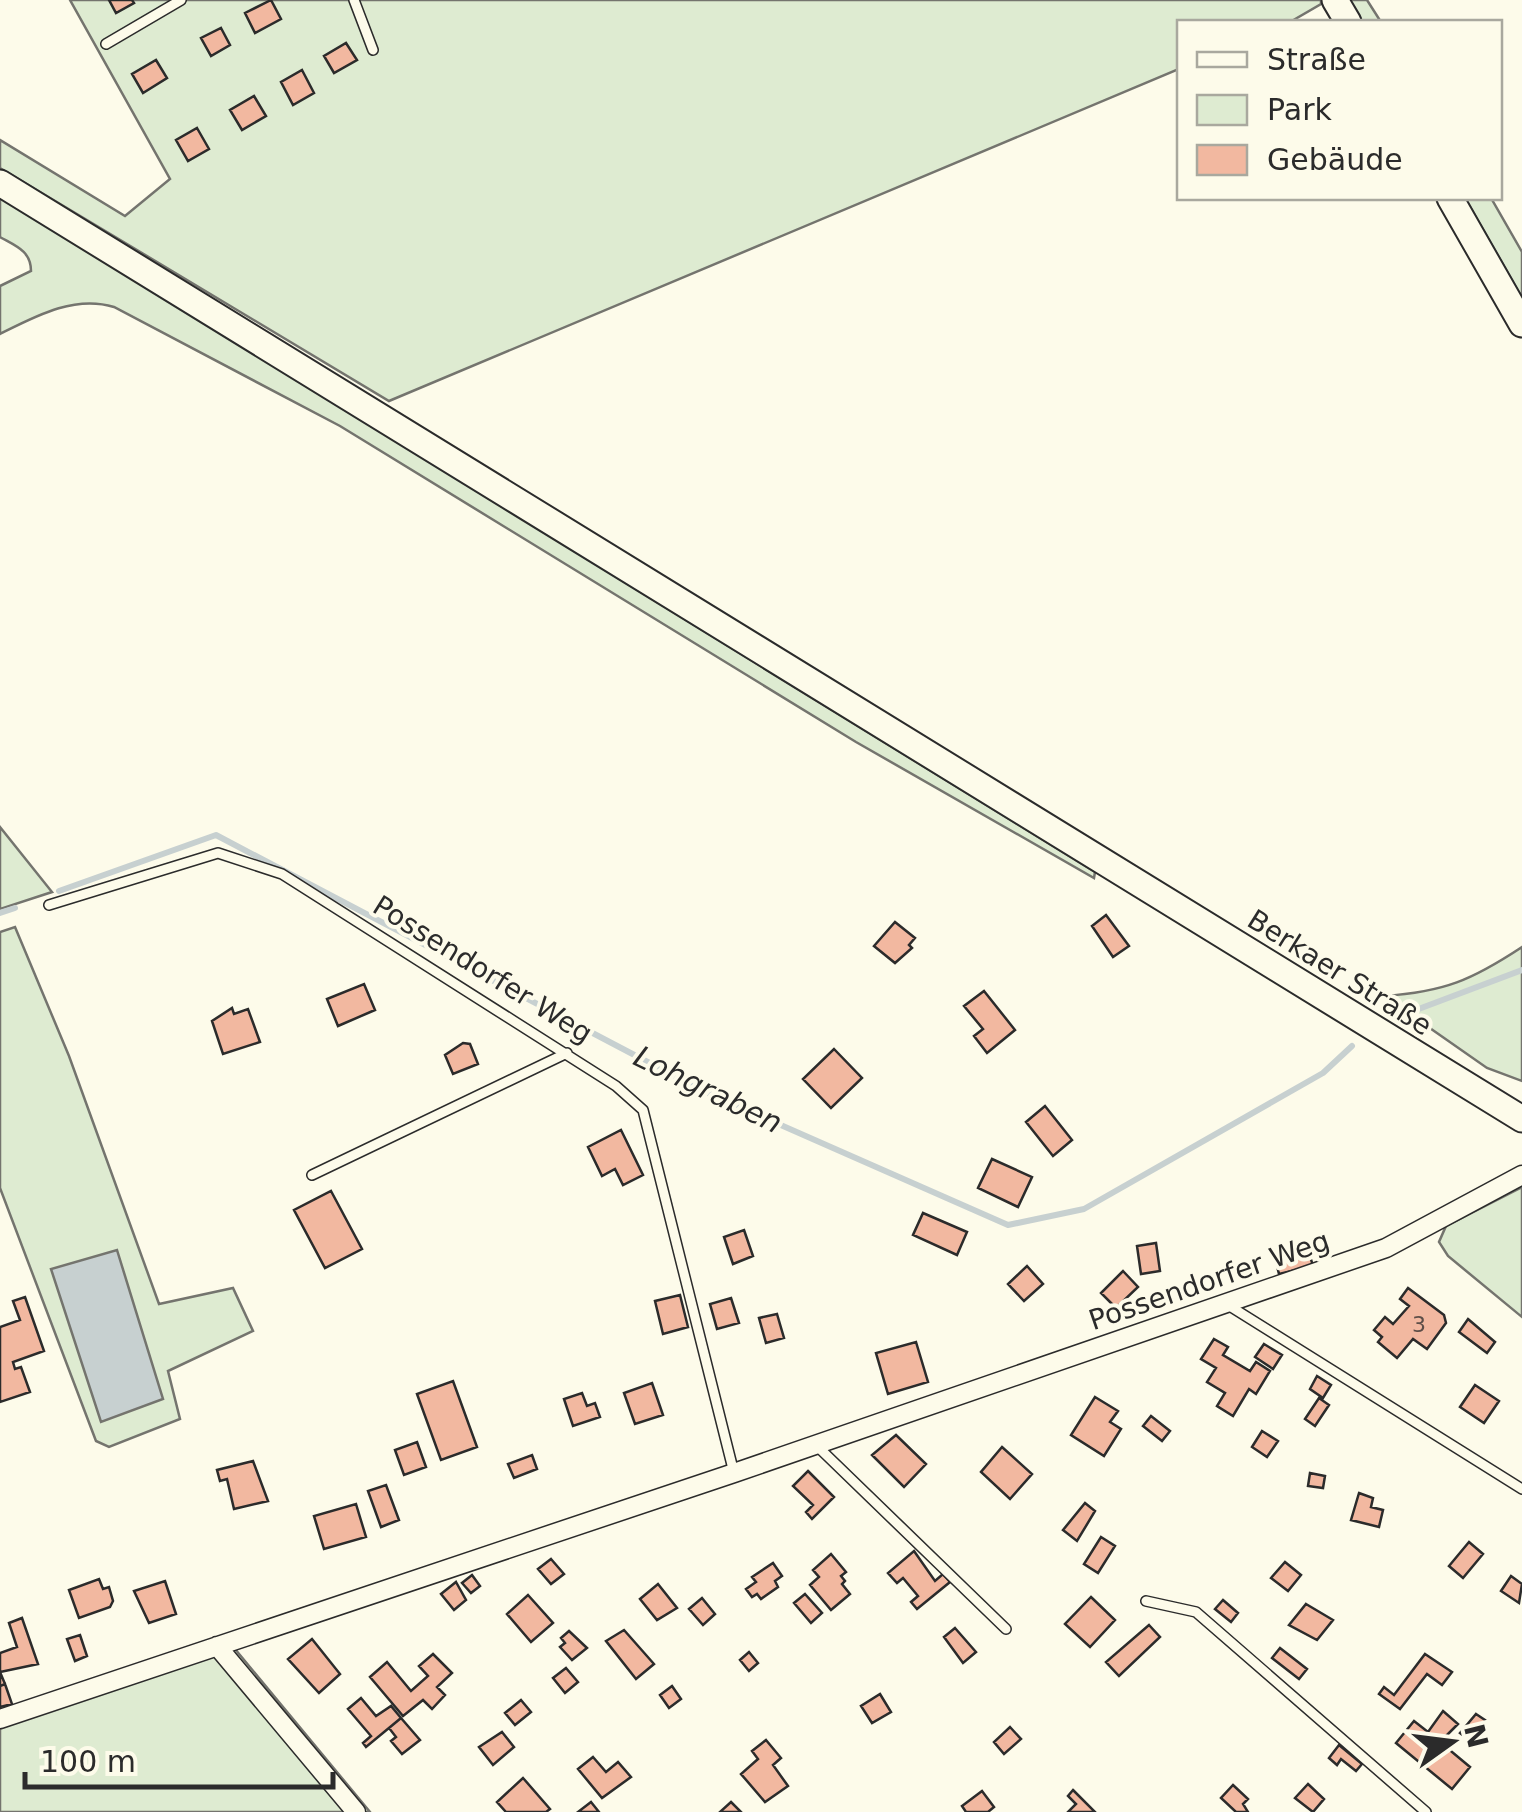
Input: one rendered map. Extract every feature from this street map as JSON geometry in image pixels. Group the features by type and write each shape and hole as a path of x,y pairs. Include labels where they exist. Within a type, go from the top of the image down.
{"main road":[{"name":"Berkaer Straße","path":"0,182 1522,1119"},
{"path":"1451,200 1522,324"}],"street":[{"name":"Possendorfer Weg","path":"0,1719 734,1474 1386,1248 1522,1176"},
{"path":"216,1646 356,1812"}],"lane":[{"path":"106,44 181,0"},
{"path":"354,0 373,50"},
{"name":"Possendorfer Weg","path":"49,906 218,853 282,874 567,1052 643,1110 734,1474"},
{"path":"312,1175 567,1052"},
{"path":"1226,1304 1522,1489"},
{"path":"816,1445 1006,1628"},
{"path":"1146,1601 1196,1612 1426,1812"}],"green space":[{"path":"70,0 1321,0 1321,4 1293,20 1177,20 1177,70 389,401 0,168 0,140 125,216 170,179"},
{"path":"1347,0 1367,0 1380,20 1360,20"},
{"path":"0,197 1095,872 1094,878 856,742 340,426 114,307 70,306 41,314 0,334 0,286 31,271 25,254 0,237"},
{"path":"1466,200 1492,200 1522,252 1522,298"},
{"path":"0,827 52,892 0,909"},
{"path":"15,927 69,1056 159,1304 233,1288 253,1331 168,1371 180,1419 109,1447 96,1441 0,1188 0,932"},
{"path":"1522,947 1522,1081 1487,1068 1384,996 1457,982"},
{"path":"1522,1187 1522,1317 1448,1256 1439,1242 1446,1226"},
{"path":"235,1649 370,1812 0,1812 0,1725"}],"shaded area":[{"path":"117,1250 163,1399 101,1422 51,1269"}],"building":[{"path":"109,0 132,0 134,3 116,13"},
{"path":"271,0 281,19 255,33 245,13"},
{"path":"221,28 230,45 211,56 201,38"},
{"path":"346,43 357,60 334,73 324,56"},
{"path":"156,60 167,78 143,93 132,74"},
{"path":"302,70 314,93 293,105 281,82"},
{"path":"254,96 266,116 242,130 230,110"},
{"path":"197,128 209,149 188,161 176,140"},
{"path":"1106,915 1129,946 1113,957 1092,926"},
{"path":"895,922 915,938 909,945 912,948 895,963 874,946"},
{"path":"364,984 375,1010 338,1026 327,999"},
{"path":"984,991 1015,1030 987,1053 974,1036 983,1029 964,1006"},
{"path":"232,1008 234,1014 248,1009 260,1042 223,1054 212,1021"},
{"path":"463,1043 470,1044 478,1064 453,1074 445,1055"},
{"path":"834,1049 862,1078 831,1108 803,1079"},
{"path":"1045,1106 1072,1140 1053,1156 1026,1122"},
{"path":"621,1130 643,1175 623,1185 615,1169 602,1176 588,1147"},
{"path":"992,1159 1032,1177 1018,1207 978,1188"},
{"path":"331,1191 362,1249 325,1268 294,1210"},
{"path":"923,1213 967,1232 957,1255 913,1235"},
{"path":"744,1230 753,1256 733,1264 724,1237"},
{"path":"1156,1243 1160,1271 1141,1274 1137,1246"},
{"path":"1307,1246 1313,1266 1279,1274 1274,1254"},
{"path":"1027,1266 1043,1284 1024,1301 1008,1284"},
{"path":"1123,1271 1138,1287 1116,1308 1101,1293"},
{"path":"1408,1288 1444,1315 1446,1323 1427,1349 1413,1339 1397,1358 1378,1342 1382,1337 1374,1330 1385,1317 1393,1324 1409,1306 1400,1299"},
{"path":"680,1295 688,1327 663,1334 655,1301"},
{"path":"25,1297 44,1351 13,1362 15,1369 21,1367 30,1392 0,1402 0,1327 20,1320 13,1301"},
{"path":"731,1298 739,1323 717,1329 710,1304"},
{"path":"777,1314 784,1338 766,1343 759,1318"},
{"path":"1468,1319 1495,1342 1487,1353 1459,1332"},
{"path":"1214,1339 1228,1347 1223,1355 1250,1371 1256,1362 1270,1371 1256,1394 1249,1389 1233,1416 1217,1406 1225,1393 1207,1382 1216,1368 1201,1359"},
{"path":"916,1342 928,1382 888,1394 876,1353"},
{"path":"1264,1344 1282,1355 1273,1369 1255,1357"},
{"path":"1317,1376 1331,1385 1323,1398 1310,1389"},
{"path":"453,1381 477,1447 441,1460 417,1394"},
{"path":"652,1383 663,1415 635,1424 624,1393"},
{"path":"1475,1385 1499,1401 1484,1423 1460,1407"},
{"path":"582,1393 587,1406 595,1403 600,1417 573,1426 564,1399"},
{"path":"1095,1397 1118,1411 1110,1422 1121,1429 1104,1456 1071,1435"},
{"path":"1319,1398 1329,1405 1315,1426 1305,1419"},
{"path":"1151,1416 1170,1431 1162,1441 1143,1426"},
{"path":"1262,1431 1278,1441 1267,1457 1252,1447"},
{"path":"896,1435 926,1464 904,1487 872,1455"},
{"path":"417,1442 426,1467 404,1475 395,1450"},
{"path":"1002,1447 1032,1474 1010,1499 981,1472"},
{"path":"532,1455 537,1469 514,1478 508,1464"},
{"path":"253,1461 268,1501 234,1509 227,1479 220,1481 217,1470"},
{"path":"808,1471 834,1497 812,1519 806,1512 813,1505 793,1486"},
{"path":"1310,1473 1325,1476 1323,1488 1308,1486"},
{"path":"386,1485 399,1520 381,1527 368,1491"},
{"path":"1359,1493 1373,1498 1371,1507 1383,1510 1379,1527 1351,1520"},
{"path":"1085,1503 1095,1511 1077,1541 1063,1530"},
{"path":"356,1504 366,1537 324,1549 314,1516"},
{"path":"1101,1537 1115,1546 1098,1573 1084,1564"},
{"path":"1469,1542 1483,1554 1463,1578 1449,1566"},
{"path":"914,1551 935,1581 943,1574 950,1582 917,1609 911,1602 918,1596 903,1578 897,1583 888,1573"},
{"path":"831,1554 846,1572 841,1576 845,1581 842,1584 850,1594 831,1610 810,1585 819,1577 813,1570"},
{"path":"551,1559 564,1574 551,1584 538,1569"},
{"path":"1285,1562 1301,1575 1288,1591 1271,1578"},
{"path":"773,1563 782,1576 775,1581 778,1587 761,1599 757,1594 752,1597 746,1589 756,1582 752,1577"},
{"path":"472,1575 480,1586 471,1593 462,1583"},
{"path":"1511,1576 1522,1584 1519,1603 1501,1591"},
{"path":"99,1579 103,1589 109,1587 113,1601 110,1607 79,1618 69,1590"},
{"path":"165,1581 176,1614 149,1623 134,1591"},
{"path":"456,1582 466,1600 454,1610 441,1594"},
{"path":"658,1584 677,1608 657,1620 640,1599"},
{"path":"805,1594 822,1613 811,1623 794,1603"},
{"path":"528,1595 553,1623 531,1642 507,1614"},
{"path":"1091,1597 1115,1620 1090,1647 1065,1624"},
{"path":"702,1598 715,1614 703,1625 689,1609"},
{"path":"1223,1600 1238,1613 1231,1622 1215,1609"},
{"path":"1306,1604 1333,1620 1317,1640 1289,1625"},
{"path":"22,1618 38,1664 0,1672 0,1653 17,1647 9,1623"},
{"path":"1149,1625 1160,1637 1119,1676 1106,1662"},
{"path":"955,1628 976,1652 963,1663 944,1637"},
{"path":"624,1630 654,1664 636,1679 606,1641"},
{"path":"569,1631 587,1648 572,1660 560,1647 565,1643 561,1638"},
{"path":"80,1635 87,1656 75,1661 67,1639"},
{"path":"312,1639 340,1674 319,1693 288,1659"},
{"path":"1280,1648 1307,1669 1299,1679 1272,1658"},
{"path":"749,1652 758,1663 749,1671 740,1660"},
{"path":"433,1654 452,1673 437,1687 445,1695 432,1709 423,1700 403,1716 370,1677 387,1662 411,1691 428,1676 419,1666"},
{"path":"1425,1654 1452,1672 1442,1685 1427,1674 1400,1709 1379,1694 1384,1687 1394,1695"},
{"path":"566,1668 578,1682 565,1693 553,1678"},
{"path":"5,1684 12,1704 0,1707 0,1686"},
{"path":"672,1686 681,1699 669,1708 660,1695"},
{"path":"880,1694 891,1712 872,1723 861,1706"},
{"path":"361,1698 376,1716 391,1706 401,1718 366,1747 363,1743 371,1736 348,1709"},
{"path":"521,1700 531,1712 515,1725 505,1713"},
{"path":"1443,1711 1458,1724 1440,1742 1470,1767 1452,1789 1396,1743 1414,1721 1428,1732"},
{"path":"1476,1714 1485,1720 1469,1740 1460,1733"},
{"path":"401,1718 420,1740 402,1754 391,1741 396,1737 389,1728"},
{"path":"1010,1727 1021,1739 1004,1754 994,1742"},
{"path":"502,1732 514,1747 493,1765 479,1747"},
{"path":"766,1740 781,1758 773,1765 788,1786 765,1802 741,1774 758,1759 752,1751"},
{"path":"1339,1745 1362,1764 1356,1771 1341,1759 1337,1765 1329,1758"},
{"path":"593,1757 606,1772 618,1762 631,1777 602,1798 578,1769"},
{"path":"523,1778 550,1809 506,1812 497,1802"},
{"path":"1308,1784 1324,1799 1313,1812 1295,1798"},
{"path":"1233,1785 1248,1799 1243,1804 1248,1812 1236,1812 1221,1798"},
{"path":"1073,1790 1095,1812 1068,1812 1076,1804 1068,1796"},
{"path":"982,1791 994,1807 988,1812 966,1812 962,1806"},
{"path":"591,1802 599,1812 578,1812"},
{"path":"731,1802 741,1812 720,1812"}],"waterway":[{"name":"Lohgraben","path":"59,891 216,835 701,1090 1008,1225 1084,1209 1323,1073 1352,1046"},
{"name":"Lohgraben","path":"0,913 15,908"},
{"name":"Lohgraben","path":"1408,1013 1522,970"}]}
